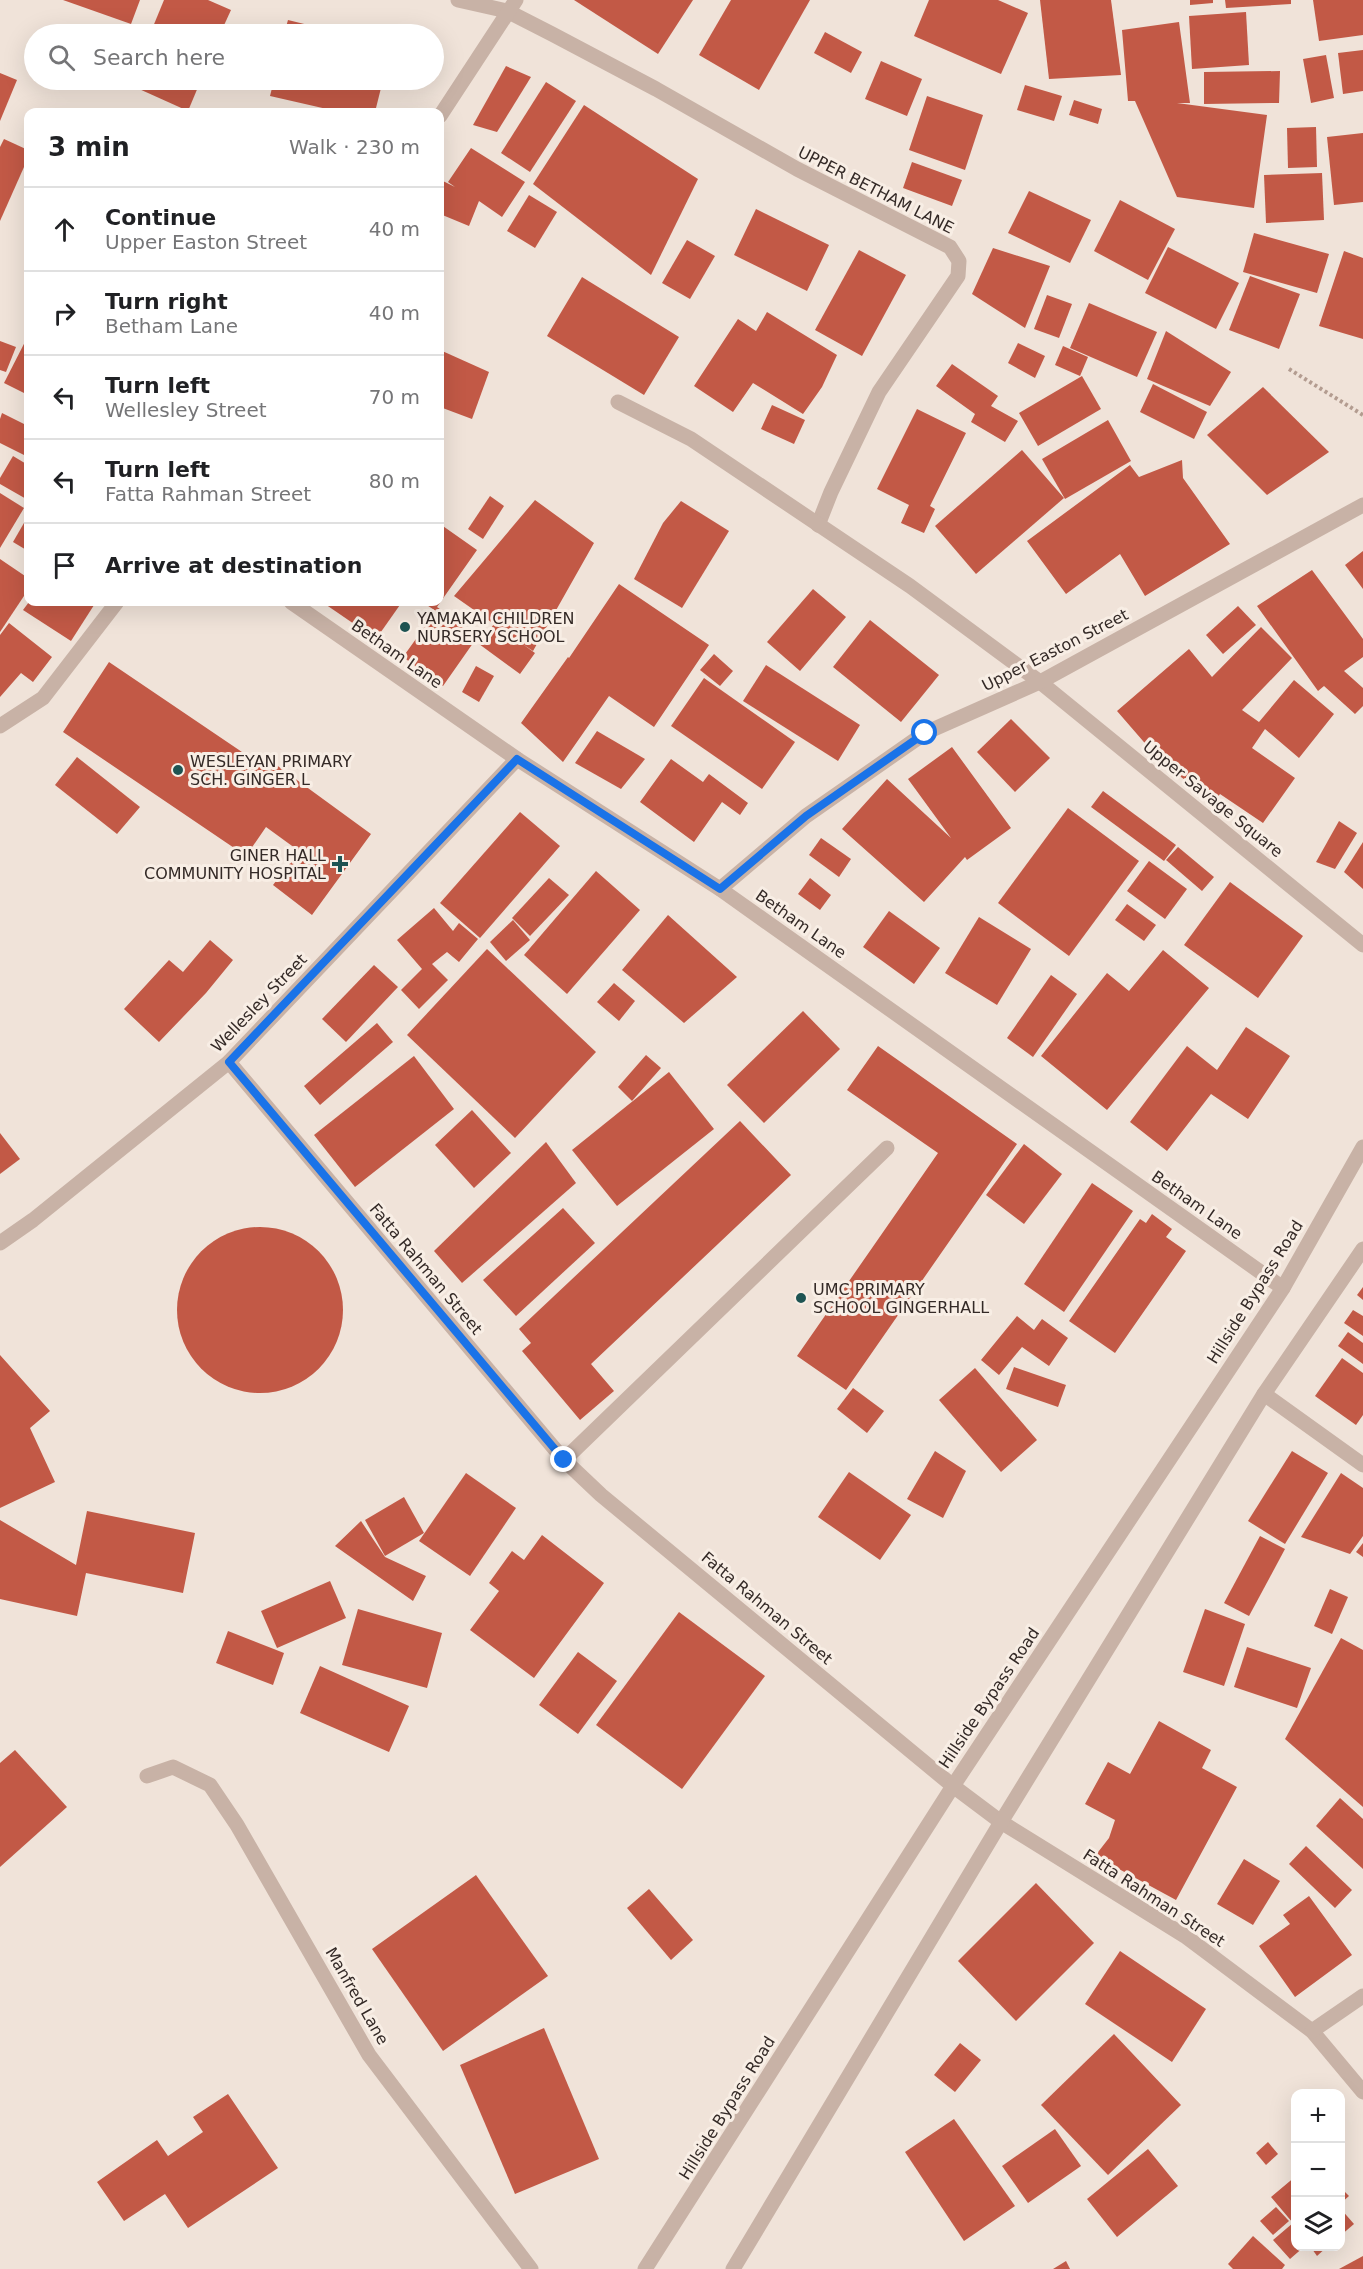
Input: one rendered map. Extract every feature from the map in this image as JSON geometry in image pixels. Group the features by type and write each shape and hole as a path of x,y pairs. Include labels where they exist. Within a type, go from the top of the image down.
{"street":[{"name":"UPPER BETHAM LANE","path":"458,0 511,6 797,169 950,247 959,261 958,276 879,392 831,492 818,525"},
{"path":"444,110 511,6"},
{"name":"Upper Savage Square","path":"618,402 691,439 910,586 1040,682 1363,945"},
{"name":"Upper Easton Street","path":"720,889 806,816 925,733 1040,682 1363,505"},
{"path":"0,726 43,698 114,606"},
{"name":"Betham Lane","path":"297,606 517,759 720,889 1283,1288"},
{"name":"Wellesley Street","path":"0,1243 33,1220 229,1062 517,759"},
{"name":"Fatta Rahman Street","path":"229,1062 564,1460 601,1495 953,1786 1000,1822 1185,1936 1312,2031 1363,2092"},
{"name":"Hillside Bypass Road","path":"645,2269 953,1786 1283,1288 1363,1147"},
{"path":"564,1460 887,1148"},
{"path":"733,2269 1000,1822 1264,1394 1363,1249"},
{"path":"1264,1394 1363,1465"},
{"name":"Manfred Lane","path":"147,1776 172,1767 210,1785 237,1825 369,2055 531,2269"},
{"path":"1312,2031 1363,1996"}],"path":[{"path":"1289,369 1363,415"}],"building":[{"path":"63,0 140,0 131,24"},
{"path":"164,0 208,0 231,10 225,24 154,24"},
{"path":"574,0 693,0 658,54"},
{"path":"731,0 810,0 759,90 699,55"},
{"path":"929,0 998,0 1028,13 1001,74 914,36"},
{"path":"1040,0 1111,0 1121,75 1049,79"},
{"path":"1190,0 1213,0 1213,3 1190,5"},
{"path":"1225,0 1291,0 1291,4 1226,8"},
{"path":"1313,0 1363,0 1363,35 1319,41"},
{"path":"1246,12 1249,65 1192,69 1189,16"},
{"path":"288,20 304,24 287,24"},
{"path":"1179,22 1190,103 1177,103 1267,115 1254,208 1177,197 1135,101 1128,101 1122,30"},
{"path":"825,32 862,52 851,73 814,53"},
{"path":"1363,50 1363,91 1343,94 1338,53"},
{"path":"1326,55 1334,98 1311,103 1303,59"},
{"path":"881,61 922,79 907,116 865,99"},
{"path":"506,66 531,77 497,132 473,125"},
{"path":"1280,71 1279,103 1204,104 1204,72"},
{"path":"0,73 17,80 0,121"},
{"path":"546,82 576,101 530,172 501,153"},
{"path":"1025,85 1062,96 1054,121 1017,110"},
{"path":"141,90 197,90 189,108 181,108"},
{"path":"272,90 380,90 376,108 322,108 270,96"},
{"path":"927,96 983,115 965,170 909,150"},
{"path":"1074,100 1102,109 1098,124 1069,115"},
{"path":"584,105 698,179 651,275 533,184"},
{"path":"1316,127 1317,167 1288,168 1287,128"},
{"path":"1363,133 1363,202 1334,205 1327,137"},
{"path":"4,139 24,148 24,167 0,221 0,147"},
{"path":"471,148 525,182 502,217 479,201 469,226 444,216 444,182 455,187 448,182"},
{"path":"912,162 962,180 952,206 903,188"},
{"path":"1322,173 1324,220 1266,223 1264,175"},
{"path":"1029,191 1091,220 1070,263 1008,233"},
{"path":"529,195 557,212 535,248 507,231"},
{"path":"1120,200 1175,229 1148,280 1094,251"},
{"path":"756,209 829,245 807,291 734,255"},
{"path":"1254,233 1329,254 1317,293 1243,272"},
{"path":"687,240 715,256 690,299 662,283"},
{"path":"1168,247 1239,283 1216,329 1145,293"},
{"path":"993,248 1050,266 1025,328 972,294"},
{"path":"859,250 906,275 862,356 815,330"},
{"path":"1344,251 1363,258 1363,339 1319,326"},
{"path":"1250,276 1300,294 1279,349 1229,330"},
{"path":"582,277 679,337 644,395 547,336"},
{"path":"1047,295 1072,304 1059,338 1034,329"},
{"path":"1089,303 1157,332 1137,377 1070,348"},
{"path":"767,312 837,355 822,387 803,414 753,383 733,412 694,386 738,319 756,331"},
{"path":"1166,331 1231,372 1210,406 1147,379"},
{"path":"0,341 16,347 6,372 0,370"},
{"path":"1018,343 1045,356 1035,378 1008,363"},
{"path":"24,344 24,393 4,383"},
{"path":"1063,346 1088,357 1080,376 1055,365"},
{"path":"444,352 489,372 472,419 444,408"},
{"path":"952,364 998,396 991,406 1018,421 1005,442 971,422 975,414 936,386"},
{"path":"1082,376 1101,409 1038,446 1019,413"},
{"path":"1153,384 1207,412 1194,439 1140,412"},
{"path":"1263,387 1329,452 1267,495 1207,435"},
{"path":"772,405 805,420 794,444 761,429"},
{"path":"917,409 966,433 930,506 935,509 924,533 901,523 909,505 877,489"},
{"path":"2,413 24,424 24,455 0,443"},
{"path":"1108,420 1131,461 1065,499 1042,459"},
{"path":"1022,450 1064,498 976,574 935,526"},
{"path":"13,456 24,463 24,498 0,484 0,478"},
{"path":"1182,460 1183,478 1230,544 1145,596 1120,554 1066,594 1027,541 1130,465 1139,477"},
{"path":"0,493 24,508 0,548"},
{"path":"490,496 504,506 483,539 468,529"},
{"path":"535,500 594,543 533,651 521,643 535,653 520,674 479,644 494,624 454,596"},
{"path":"681,501 729,531 682,608 634,579 663,523"},
{"path":"24,523 24,549 13,542"},
{"path":"444,527 477,550 444,597"},
{"path":"1363,551 1363,589 1345,565"},
{"path":"0,559 24,575 24,596 0,632"},
{"path":"1312,570 1363,639 1363,657 1344,671 1363,688 1363,706 1355,714 1324,686 1318,691 1257,606"},
{"path":"619,584 709,645 654,727 609,696 563,762 521,723"},
{"path":"813,589 846,617 800,671 767,642"},
{"path":"26,606 93,606 71,641 23,610"},
{"path":"328,606 399,606 376,639"},
{"path":"428,606 438,606 478,636 443,686 403,657 436,611"},
{"path":"1238,606 1256,625 1223,654 1206,635"},
{"path":"870,620 939,675 901,722 833,667"},
{"path":"9,623 52,657 33,682 21,673 0,697 0,635"},
{"path":"1261,627 1292,658 1242,710 1259,722 1294,680 1334,714 1299,758 1265,729 1252,748 1295,778 1263,823 1220,794 1215,801 1154,758 1156,756 1117,711 1189,649 1212,677"},
{"path":"714,654 733,671 720,686 700,670"},
{"path":"109,662 270,771 275,764 371,834 312,915 273,885 299,851 266,827 246,856 63,732"},
{"path":"766,665 860,725 838,761 743,701"},
{"path":"476,666 494,676 479,702 462,692"},
{"path":"704,678 795,742 762,789 671,726"},
{"path":"1011,719 1050,758 1015,792 977,752"},
{"path":"597,731 645,759 621,789 575,763"},
{"path":"952,747 1011,828 967,860 965,857 924,902 842,829 887,779 951,838 908,779"},
{"path":"77,757 140,807 117,834 55,785"},
{"path":"671,759 703,782 709,774 748,803 740,815 722,802 694,842 640,802"},
{"path":"1103,791 1176,845 1164,861 1091,807"},
{"path":"1068,808 1139,861 1069,956 998,903"},
{"path":"520,812 560,846 480,938 440,903"},
{"path":"1339,821 1357,833 1335,869 1316,862"},
{"path":"821,838 851,859 839,877 809,855"},
{"path":"1363,842 1363,889 1344,872"},
{"path":"1178,847 1214,877 1202,891 1166,860"},
{"path":"1149,861 1187,889 1165,919 1127,891"},
{"path":"596,871 640,910 567,994 524,955"},
{"path":"549,878 569,895 530,936 512,918"},
{"path":"810,878 831,895 820,910 798,894"},
{"path":"1230,882 1303,936 1258,998 1184,945"},
{"path":"1127,904 1156,925 1144,941 1115,920"},
{"path":"434,908 453,931 459,923 478,939 459,962 447,952 432,964 448,980 419,1009 401,990 422,969 397,940"},
{"path":"889,911 940,948 914,984 863,947"},
{"path":"668,915 737,977 684,1023 622,970"},
{"path":"979,917 1031,949 997,1005 945,973"},
{"path":"513,920 530,940 506,961 490,942"},
{"path":"210,940 233,960 206,993 159,1042 124,1009 169,960 183,972"},
{"path":"487,949 596,1052 515,1138 407,1035"},
{"path":"1163,950 1209,988 1107,1110 1041,1056 1107,973 1129,991"},
{"path":"374,965 398,987 346,1042 322,1019"},
{"path":"1051,975 1077,994 1033,1057 1007,1038"},
{"path":"614,983 635,1001 619,1021 597,1002"},
{"path":"803,1011 840,1049 764,1123 727,1085"},
{"path":"377,1023 393,1042 320,1105 304,1086"},
{"path":"1246,1027 1290,1056 1248,1119 1211,1094 1167,1151 1130,1122 1187,1046 1217,1070"},
{"path":"878,1046 1017,1144 846,1390 797,1356 938,1153 847,1090"},
{"path":"646,1055 661,1068 632,1101 618,1087"},
{"path":"414,1056 454,1109 355,1187 314,1135"},
{"path":"669,1072 714,1129 617,1206 572,1150"},
{"path":"472,1110 511,1153 474,1188 435,1145"},
{"path":"740,1121 791,1175 591,1364 614,1391 580,1420 522,1351 531,1343 519,1329"},
{"path":"0,1133 20,1159 0,1174"},
{"path":"546,1142 576,1183 462,1283 434,1251"},
{"path":"1024,1144 1062,1174 1024,1224 986,1195"},
{"path":"1092,1183 1133,1211 1064,1312 1024,1284"},
{"path":"563,1208 595,1243 516,1316 483,1280"},
{"path":"1152,1214 1172,1229 1166,1237 1186,1251 1115,1353 1069,1321 1140,1219 1146,1223"},
{"path":"260,1227 292,1233 319,1251 337,1278 343,1310 337,1342 319,1369 292,1387 260,1393 228,1387 201,1369 183,1342 177,1310 183,1278 201,1251 228,1233"},
{"path":"1363,1287 1363,1300 1357,1295"},
{"path":"1353,1310 1363,1316 1363,1336 1344,1323"},
{"path":"1017,1316 1034,1330 1042,1319 1068,1338 1049,1366 1022,1347 999,1375 981,1360"},
{"path":"1348,1332 1363,1343 1363,1364 1338,1346"},
{"path":"0,1355 50,1411 30,1428 55,1482 0,1508"},
{"path":"1342,1358 1363,1373 1363,1415 1356,1425 1315,1396"},
{"path":"1014,1367 1066,1385 1058,1407 1006,1389"},
{"path":"975,1368 1037,1440 1001,1472 939,1400"},
{"path":"853,1388 884,1411 867,1433 837,1409"},
{"path":"935,1451 966,1471 943,1518 907,1499"},
{"path":"1292,1451 1328,1473 1285,1544 1248,1521"},
{"path":"849,1472 911,1515 880,1560 818,1517"},
{"path":"466,1473 516,1508 470,1576 419,1541"},
{"path":"1341,1473 1363,1488 1363,1536 1350,1554 1301,1537"},
{"path":"404,1497 424,1533 385,1556 365,1520"},
{"path":"87,1511 195,1533 183,1593 86,1573 77,1616 0,1599 0,1520 76,1565"},
{"path":"361,1521 385,1557 426,1576 413,1601 335,1546"},
{"path":"542,1535 604,1583 534,1678 470,1630 499,1591 489,1583 512,1551 524,1560"},
{"path":"1260,1536 1285,1549 1249,1616 1224,1603"},
{"path":"1363,1543 1363,1557 1356,1552"},
{"path":"330,1581 346,1618 277,1648 261,1611"},
{"path":"1330,1589 1348,1597 1332,1634 1314,1626"},
{"path":"358,1609 442,1633 427,1688 342,1665"},
{"path":"1205,1609 1245,1624 1224,1686 1183,1672"},
{"path":"679,1612 765,1676 682,1789 596,1725"},
{"path":"228,1631 284,1653 273,1685 216,1663"},
{"path":"1341,1638 1363,1650 1363,1807 1285,1739"},
{"path":"1247,1647 1311,1668 1297,1708 1234,1687"},
{"path":"578,1652 617,1681 578,1734 539,1705"},
{"path":"320,1666 409,1706 389,1752 300,1713"},
{"path":"1159,1721 1211,1750 1202,1768 1237,1787 1176,1900 1095,1856 1109,1838 1115,1820 1085,1804 1108,1762 1130,1774"},
{"path":"15,1750 67,1807 0,1867 0,1763"},
{"path":"1340,1798 1363,1819 1363,1869 1316,1826"},
{"path":"1306,1846 1352,1890 1335,1908 1289,1864"},
{"path":"1244,1859 1280,1881 1253,1925 1217,1904"},
{"path":"476,1875 548,1976 443,2051 372,1949"},
{"path":"1036,1883 1094,1943 1016,2021 958,1961"},
{"path":"649,1889 693,1940 671,1960 627,1908"},
{"path":"1309,1896 1352,1955 1295,1997 1259,1946 1290,1924 1283,1915"},
{"path":"1120,1951 1206,2009 1172,2062 1085,2004"},
{"path":"544,2028 599,2159 515,2194 460,2065"},
{"path":"1114,2034 1181,2105 1108,2175 1041,2105"},
{"path":"960,2043 981,2060 955,2092 934,2075"},
{"path":"228,2094 278,2168 188,2228 165,2194 124,2221 97,2182 157,2140 168,2156 203,2132 193,2117"},
{"path":"954,2119 1015,2206 964,2241 905,2152"},
{"path":"1055,2129 1081,2166 1028,2203 1002,2166"},
{"path":"1268,2142 1278,2154 1266,2165 1256,2153"},
{"path":"1148,2149 1178,2186 1117,2237 1087,2199"},
{"path":"1291,2180 1291,2221 1271,2197"},
{"path":"1276,2207 1289,2221 1273,2235 1260,2221"},
{"path":"1345,2214 1354,2224 1345,2232"},
{"path":"1291,2225 1291,2251 1299,2251 1290,2259 1273,2240"},
{"path":"1253,2236 1285,2265 1282,2269 1233,2269 1228,2264"},
{"path":"1363,2256 1363,2269 1339,2269"},
{"path":"1066,2261 1070,2269 1053,2269"}],"place":[{"name":"YAMAKAI CHILDREN NURSERY SCHOOL","path":"405,627"},
{"name":"WESLEYAN PRIMARY SCH. GINGER L","path":"178,770"},
{"name":"GINER HALL COMMUNITY HOSPITAL","path":"340,864"},
{"name":"UMC PRIMARY SCHOOL GINGERHALL","path":"801,1298"}],"route":[{"path":"564,1460 229,1062 517,759 720,889 806,816 925,733"}]}
